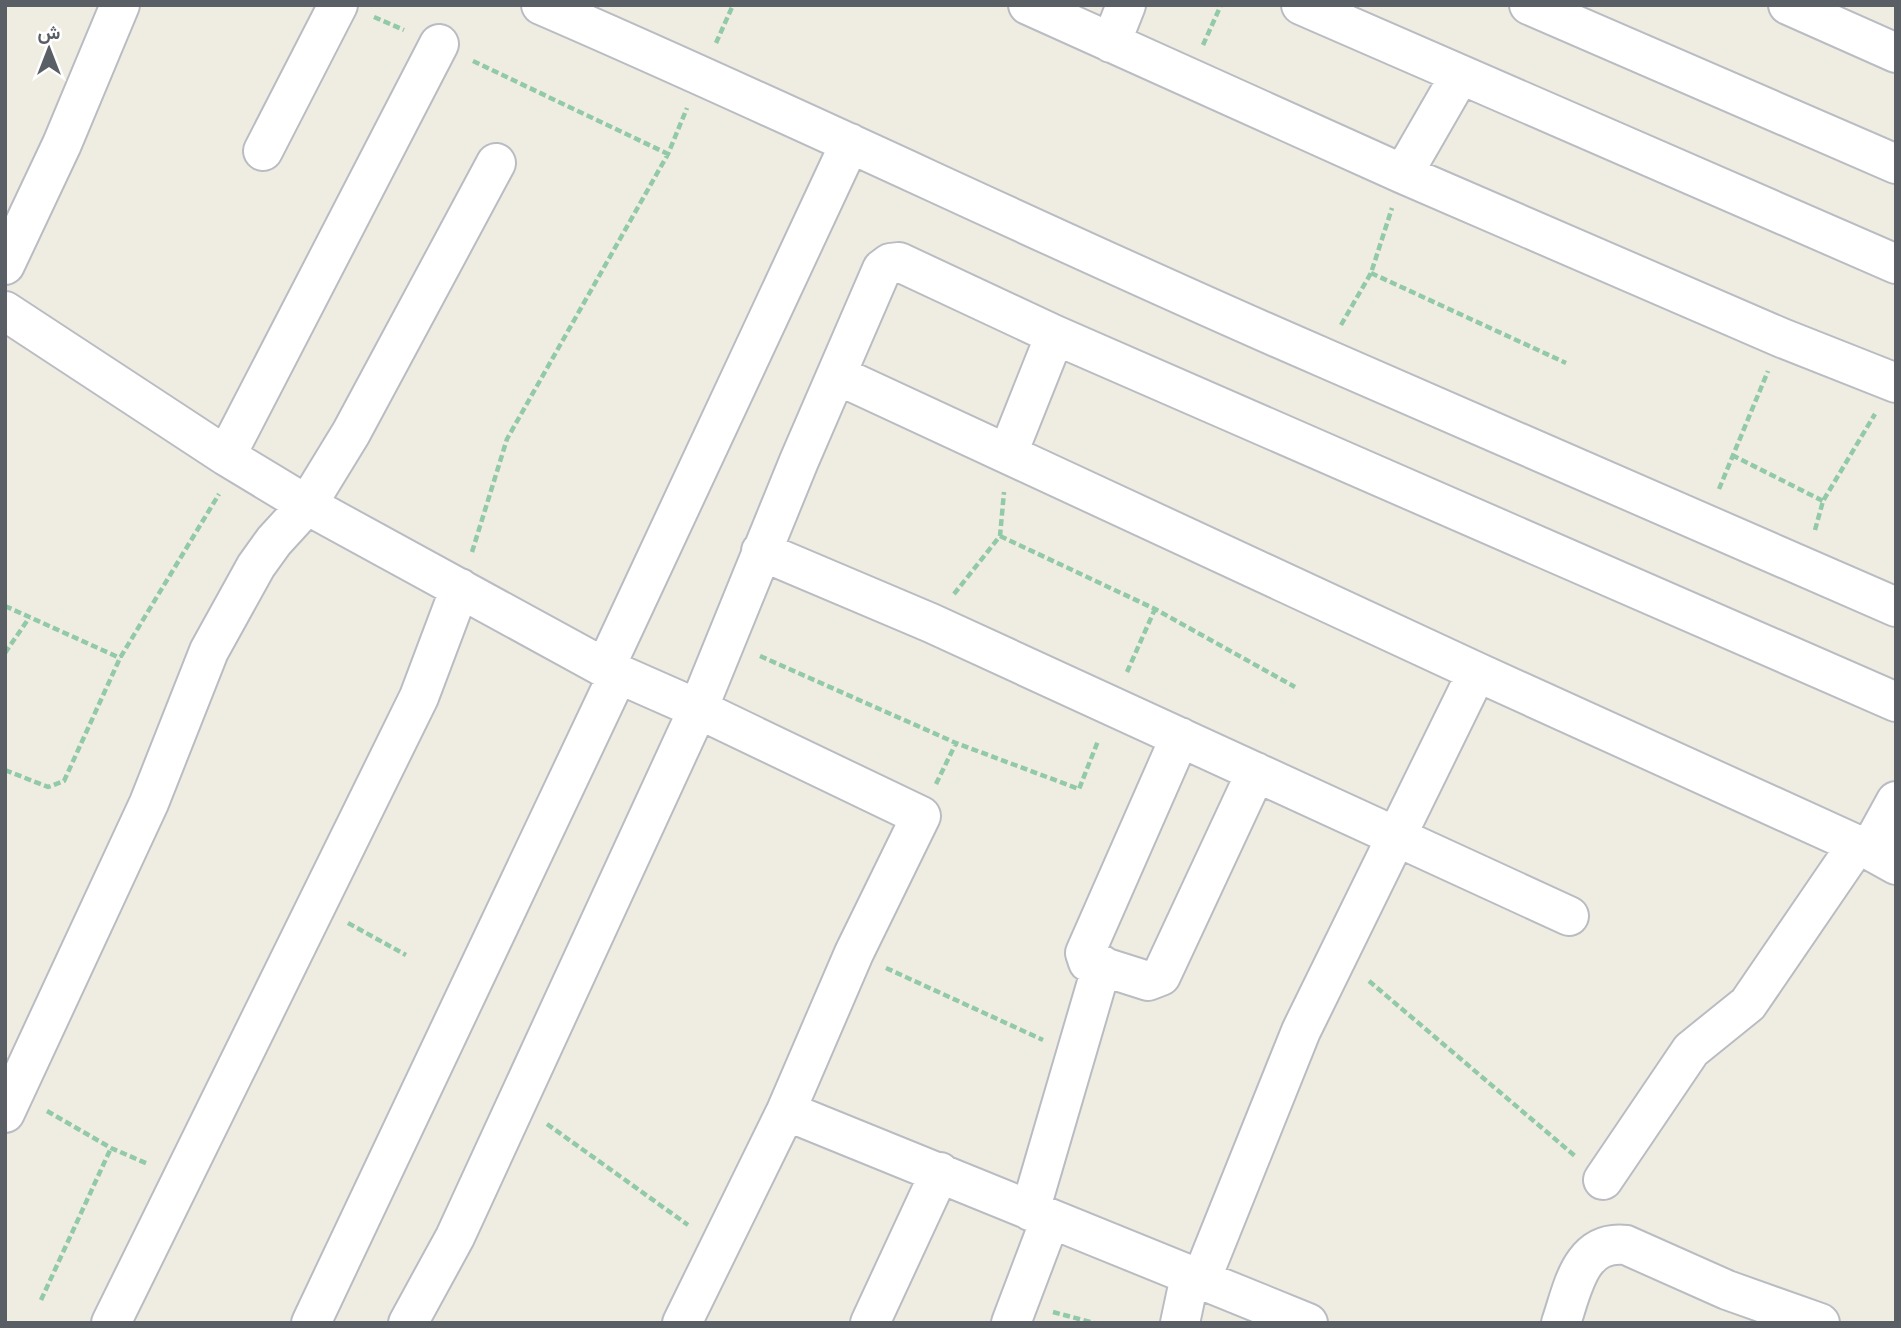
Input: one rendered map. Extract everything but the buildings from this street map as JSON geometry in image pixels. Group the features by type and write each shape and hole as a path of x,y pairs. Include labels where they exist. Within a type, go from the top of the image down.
{"street":[{"path":"5,265 62,144 120,5"},
{"path":"541,5 702,74 1322,358 1694,516 1896,607"},
{"path":"1028,5 1403,174 1782,338 1895,382"},
{"path":"1111,43 1126,5"},
{"path":"1301,5 1896,264"},
{"path":"1788,5 1896,53"},
{"path":"1545,9 1896,164"},
{"path":"262,151 354,10"},
{"path":"232,460 439,44"},
{"path":"1403,174 1460,75"},
{"path":"311,1323 850,143"},
{"path":"10,1103 149,803 209,651 256,566 274,541 307,505 351,433 496,163"},
{"path":"408,1323 455,1237 515,1101 698,709 761,551 882,269 895,261 1055,335 1896,702"},
{"path":"5,311 232,460 307,505 611,671 698,709 921,817 853,953 786,1111 682,1323"},
{"path":"1007,453 1055,335"},
{"path":"837,375 1874,854"},
{"path":"761,551 931,623 1111,708 1180,737 1569,916"},
{"path":"111,1323 419,697 460,588"},
{"path":"1180,1323 1195,1278 1301,1031 1477,672"},
{"path":"1180,737 1085,953 1088,962 1149,981 1161,976 1255,772"},
{"path":"1603,1180 1691,1050 1748,1004 1874,854 1896,801"},
{"path":"1011,1323 1101,965"},
{"path":"786,1111 1308,1323"},
{"path":"870,1323 940,1172"},
{"path":"1561,1323 1586,1259 1596,1248 1615,1244 1626,1245 1727,1290 1820,1323"}],"path":[{"path":"354,10 439,44 668,154"},
{"path":"460,588 507,439 668,154 702,74"},
{"path":"1322,358 1371,273 1403,174"},
{"path":"1371,273 1566,362"},
{"path":"1782,338 1732,455 1824,501 1895,382"},
{"path":"5,770 48,787 57,786 64,781 120,659 232,460"},
{"path":"931,623 1000,536 1155,609 1295,687"},
{"path":"5,606 120,659"},
{"path":"726,639 956,743 1079,789 1155,609"},
{"path":"5,653 29,618"},
{"path":"317,905 406,955"},
{"path":"853,953 1076,1056"},
{"path":"1339,955 1603,1180"},
{"path":"515,1101 718,1247"},
{"path":"10,1103 111,1147 41,1300"}]}
